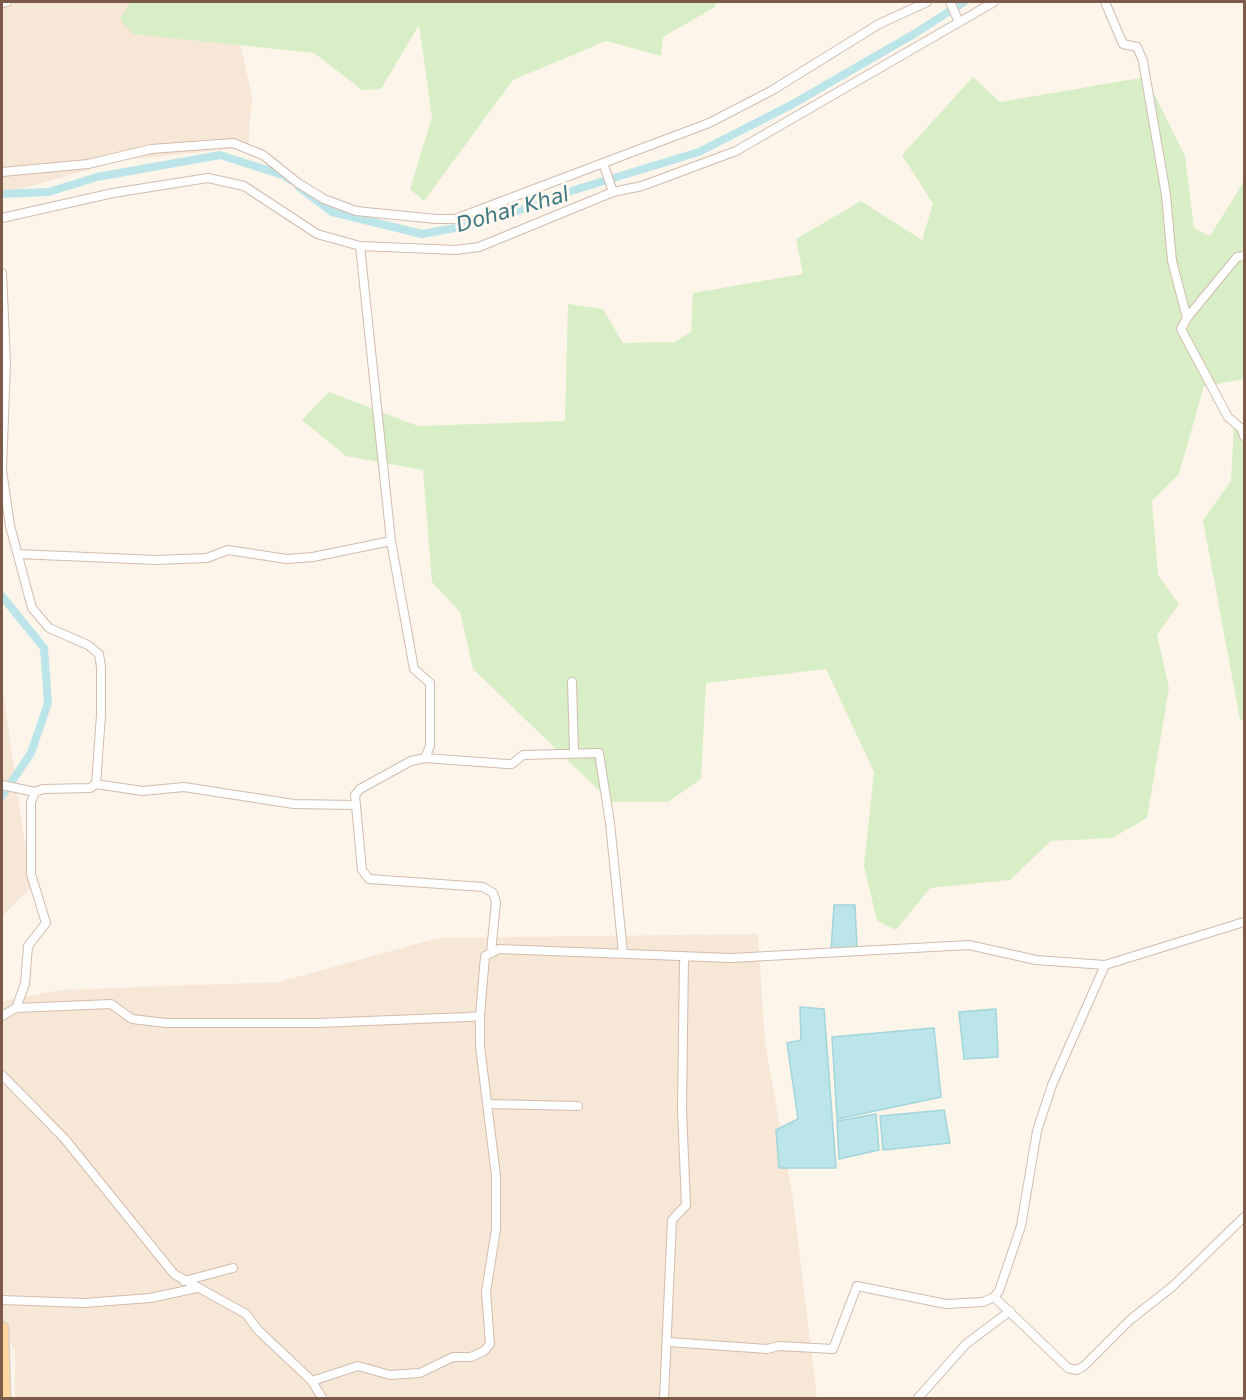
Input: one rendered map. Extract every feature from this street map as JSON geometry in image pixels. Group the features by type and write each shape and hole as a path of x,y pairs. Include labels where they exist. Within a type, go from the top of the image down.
{"main road":[{"path":"2,1328 4,1398"}],"street":[{"path":"2,3 7,2"},
{"path":"2,172 88,164 151,148 232,143 263,155 298,183 324,199 356,211 455,219 710,123 771,91 879,24 927,2"},
{"path":"950,2 958,20"},
{"path":"2,218 113,193 208,178 244,186 317,234 360,246 456,250 479,247 612,191 642,186 736,151 958,20 994,2"},
{"path":"1105,2 1123,44 1137,47 1143,61 1166,195 1172,261 1187,318"},
{"path":"603,163 612,191"},
{"path":"360,246 391,541 414,669 430,683 430,746 425,758"},
{"path":"1245,256 1237,257 1187,318 1181,329 1228,417 1242,429 1245,436"},
{"path":"2,273 6,363 2,470 10,526 32,608 49,628 88,645 99,654 101,715 96,784"},
{"path":"18,554 156,560 207,558 228,550 247,550 287,558 313,557 391,541"},
{"path":"572,682 574,751"},
{"path":"491,952 496,902 494,893 483,887 369,879 362,870 355,805 355,795 360,789 411,761 425,758 512,764 523,755 596,751 600,756 614,855 623,953"},
{"path":"2,785 35,792 43,789 90,788 96,784 142,791 184,787 294,804 355,805"},
{"path":"16,1008 26,984 28,946 46,923 31,874 31,802 35,792"},
{"path":"312,1381 358,1366 390,1375 420,1373 453,1357 471,1357 484,1351 490,1344 486,1292 496,1229 496,1176 480,1046 480,1016 486,956 491,952 499,950 623,953 731,958 969,945 1036,960 1105,965 1245,922"},
{"path":"664,1398 669,1342 672,1220 686,1205 682,1110 684,957"},
{"path":"669,1342 767,1349 779,1346 832,1349 853,1289 857,1286 946,1304 983,1302 994,1297 999,1291 1021,1226 1037,1131 1052,1085 1105,965"},
{"path":"2,1016 16,1008 111,1004 132,1019 165,1023 318,1023 480,1016"},
{"path":"2,1075 64,1138 129,1222 174,1274 197,1288 223,1299 246,1314 258,1330 312,1381 322,1398"},
{"path":"488,1104 578,1106"},
{"path":"994,1297 1068,1368 1077,1370 1130,1320 1173,1286 1245,1217"},
{"path":"184,1281 233,1268"},
{"path":"2,1300 55,1304 95,1302 150,1298 197,1288"},
{"path":"918,1398 966,1344 1010,1311"}],"shaded area":[{"path":"2,2 134,2 240,42 252,97 248,147 124,160 2,194"},
{"path":"2,684 31,887 2,917"},
{"path":"758,934 765,1043 793,1199 817,1398 15,1398 15,1352 2,1325 2,1001 62,990 279,982 438,938"}],"green space":[{"path":"131,2 717,2 715,7 663,37 661,56 606,41 513,80 424,201 410,189 432,117 419,25 381,89 362,90 314,53 133,34 120,19"},
{"path":"973,77 1000,102 1146,77 1185,156 1194,228 1210,236 1244,181 1244,379 1204,386 1179,474 1152,501 1158,575 1179,604 1157,635 1169,688 1147,818 1112,838 1051,841 1010,880 930,888 896,930 877,921 864,866 874,772 826,669 706,683 701,779 668,802 611,802 473,669 460,612 432,582 423,470 346,456 302,420 329,392 418,426 565,421 568,304 603,309 623,343 675,342 691,332 693,293 803,274 796,239 861,201 922,240 933,204 902,155"},
{"path":"1244,423 1244,719 1240,720 1203,520 1231,481 1234,426"}],"water":[{"path":"834,905 855,905 857,948 831,951"},
{"path":"800,1007 824,1009 836,1168 779,1168 776,1130 798,1119 787,1043 801,1040"},
{"path":"996,1009 998,1057 964,1059 959,1012"},
{"path":"934,1028 941,1097 837,1119 832,1037"},
{"path":"944,1110 950,1143 883,1150 880,1116"},
{"path":"876,1114 879,1150 839,1159 837,1121"}],"waterway":[{"name":"Dohar Khal","path":"299,187 332,212 422,234 488,222 571,191 699,152 791,105 914,34 964,2"},
{"name":"Dohar Khal","path":"2,194 49,192 97,177 220,155 283,175 290,180"},
{"name":"Dohar Khal","path":"2,596 44,648 48,703 31,753 2,796"}]}
